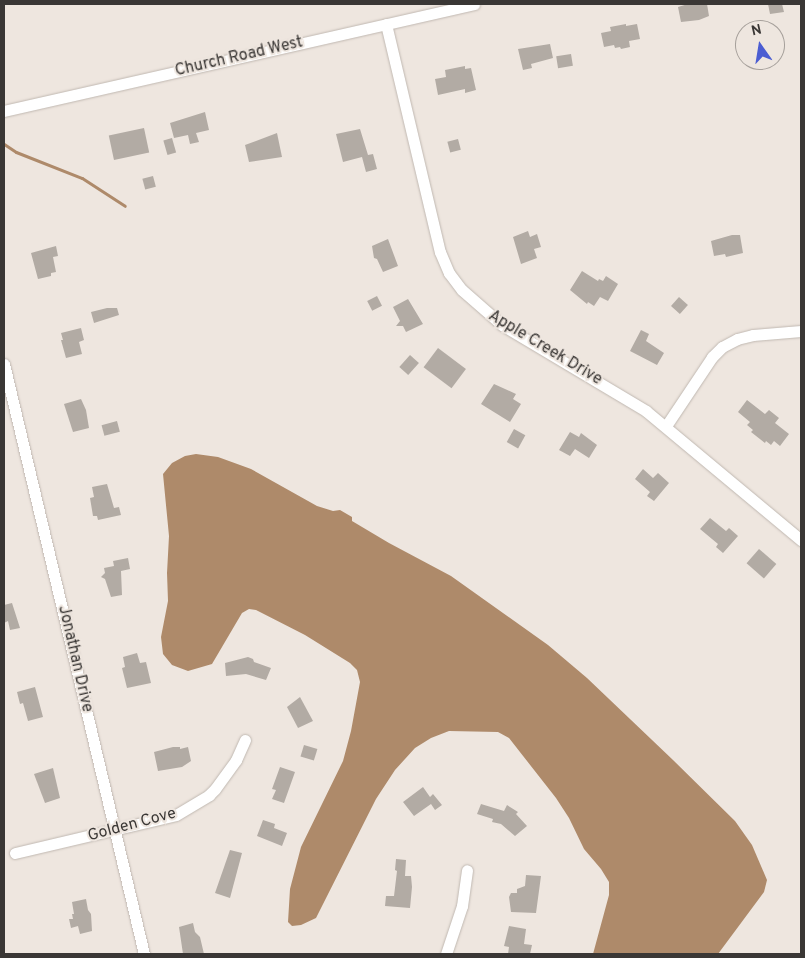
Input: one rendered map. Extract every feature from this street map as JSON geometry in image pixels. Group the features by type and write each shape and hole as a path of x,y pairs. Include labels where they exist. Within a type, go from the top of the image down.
{"street":[{"name":"Church Road West","path":"4,111 474,4"},
{"name":"Apple Creek Drive","path":"386,24 436,237 449,273 471,300 490,317 558,360 631,400 666,426 801,540"},
{"path":"666,426 712,357 722,346 737,339 753,335 801,331"},
{"name":"Jonathan Drive","path":"4,364 144,954"},
{"name":"Golden Cove","path":"16,853 176,815 209,795 226,777 245,740"},
{"path":"446,954 462,906 467,870"}],"shaded area":[{"path":"196,454 218,457 251,469 317,506 333,511 340,510 352,517 352,521 389,543 451,576 548,645 587,678 673,760 735,821 752,845 767,880 764,892 718,954 593,954 609,895 609,882 584,849 569,818 556,798 509,738 498,732 449,731 431,738 415,748 395,770 376,799 316,918 301,925 292,926 288,922 290,889 301,847 343,761 351,731 360,682 357,670 350,663 305,635 256,610 249,609 242,613 212,664 188,671 172,665 163,654 161,637 168,601 169,536 163,474 172,463 185,456"}],"building":[{"path":"688,4 707,4 709,16 699,20 681,22 678,7"},
{"path":"768,4 782,4 784,12 770,14"},
{"path":"626,24 626,26 637,24 640,39 629,41 630,47 621,49 620,47 615,48 614,45 604,47 601,33 611,31 610,27"},
{"path":"550,44 553,58 531,64 532,68 523,70 518,49"},
{"path":"571,54 573,66 558,68 556,56"},
{"path":"465,66 465,69 471,68 476,90 465,93 465,89 438,95 435,79 446,77 445,70"},
{"path":"205,112 209,130 196,133 199,142 190,144 188,135 174,138 170,123"},
{"path":"144,128 149,152 114,160 109,135"},
{"path":"360,129 368,155 373,154 377,169 366,172 362,157 343,162 336,134"},
{"path":"277,133 282,157 249,162 245,145"},
{"path":"172,138 176,152 167,155 163,140"},
{"path":"458,139 461,150 450,152 447,142"},
{"path":"153,176 156,187 145,189 142,179"},
{"path":"528,231 530,237 537,234 541,247 534,249 537,258 521,264 513,237"},
{"path":"732,235 740,235 743,253 726,257 725,254 714,256 711,241"},
{"path":"388,239 398,266 383,272 377,259 374,258 372,246"},
{"path":"56,246 58,256 53,257 56,272 51,273 51,276 38,279 31,253"},
{"path":"582,271 598,281 599,279 603,281 606,276 618,284 608,301 600,297 594,306 588,302 587,304 570,290"},
{"path":"377,296 382,306 372,311 367,301"},
{"path":"679,297 688,305 680,314 671,306"},
{"path":"408,299 423,324 406,332 403,326 396,326 400,321 393,307"},
{"path":"107,308 117,308 119,315 94,323 91,312"},
{"path":"81,328 84,340 79,342 82,354 66,358 61,333"},
{"path":"641,330 649,334 646,341 664,353 657,365 630,351"},
{"path":"438,348 466,369 452,388 424,367"},
{"path":"410,355 419,363 408,375 399,367"},
{"path":"494,384 516,394 513,399 521,404 510,422 481,404"},
{"path":"81,399 86,410 89,428 73,432 64,404"},
{"path":"747,400 765,414 769,410 779,418 775,423 789,434 780,446 774,441 771,445 766,441 765,443 751,432 753,430 747,425 750,422 738,412"},
{"path":"117,421 120,432 104,436 102,425"},
{"path":"514,429 525,435 518,448 507,442"},
{"path":"570,432 579,437 581,433 597,445 589,458 575,449 570,456 559,450"},
{"path":"643,469 653,478 658,473 669,483 654,501 647,496 650,492 635,479"},
{"path":"107,484 114,508 119,507 121,515 98,520 97,516 93,516 90,498 94,497 92,487"},
{"path":"710,518 726,531 729,528 738,536 723,553 716,547 718,544 700,529"},
{"path":"759,549 776,564 764,578 747,563"},
{"path":"128,558 130,569 121,571 122,595 111,597 105,579 101,577 105,573 104,568 114,566 113,561"},
{"path":"12,603 20,628 10,630 8,621 4,623 4,605"},
{"path":"137,653 140,663 146,662 151,683 127,688 122,668 125,667 123,657"},
{"path":"248,657 253,659 254,662 271,668 266,680 246,674 226,676 225,663"},
{"path":"35,687 43,717 28,721 23,703 20,704 17,692"},
{"path":"300,697 313,721 298,728 287,707"},
{"path":"304,745 317,749 314,761 300,756"},
{"path":"180,747 180,749 188,747 191,761 182,767 158,771 154,752"},
{"path":"280,767 295,772 284,803 272,799 276,790 272,789"},
{"path":"53,768 60,798 45,803 34,774"},
{"path":"423,787 430,797 433,794 442,805 435,810 431,804 414,816 403,802"},
{"path":"481,804 504,811 507,805 518,812 516,814 527,826 515,836 501,824 492,822 493,819 477,814"},
{"path":"263,820 275,824 274,828 287,833 282,846 257,836"},
{"path":"230,850 242,853 230,898 215,893"},
{"path":"396,859 406,860 405,876 411,876 410,908 385,906 386,896 394,896 397,871 395,870"},
{"path":"526,875 541,876 536,913 511,912 509,897 511,893 517,893 517,889 525,886"},
{"path":"86,899 88,910 91,914 92,931 80,934 78,926 71,928 69,919 73,919 72,914 74,914 72,902"},
{"path":"193,923 195,932 200,937 204,954 183,954 179,927"},
{"path":"509,926 526,929 524,944 532,945 530,954 508,954 509,947 504,946"}],"waterway":[{"path":"4,144 16,152 82,178 125,206"}]}
